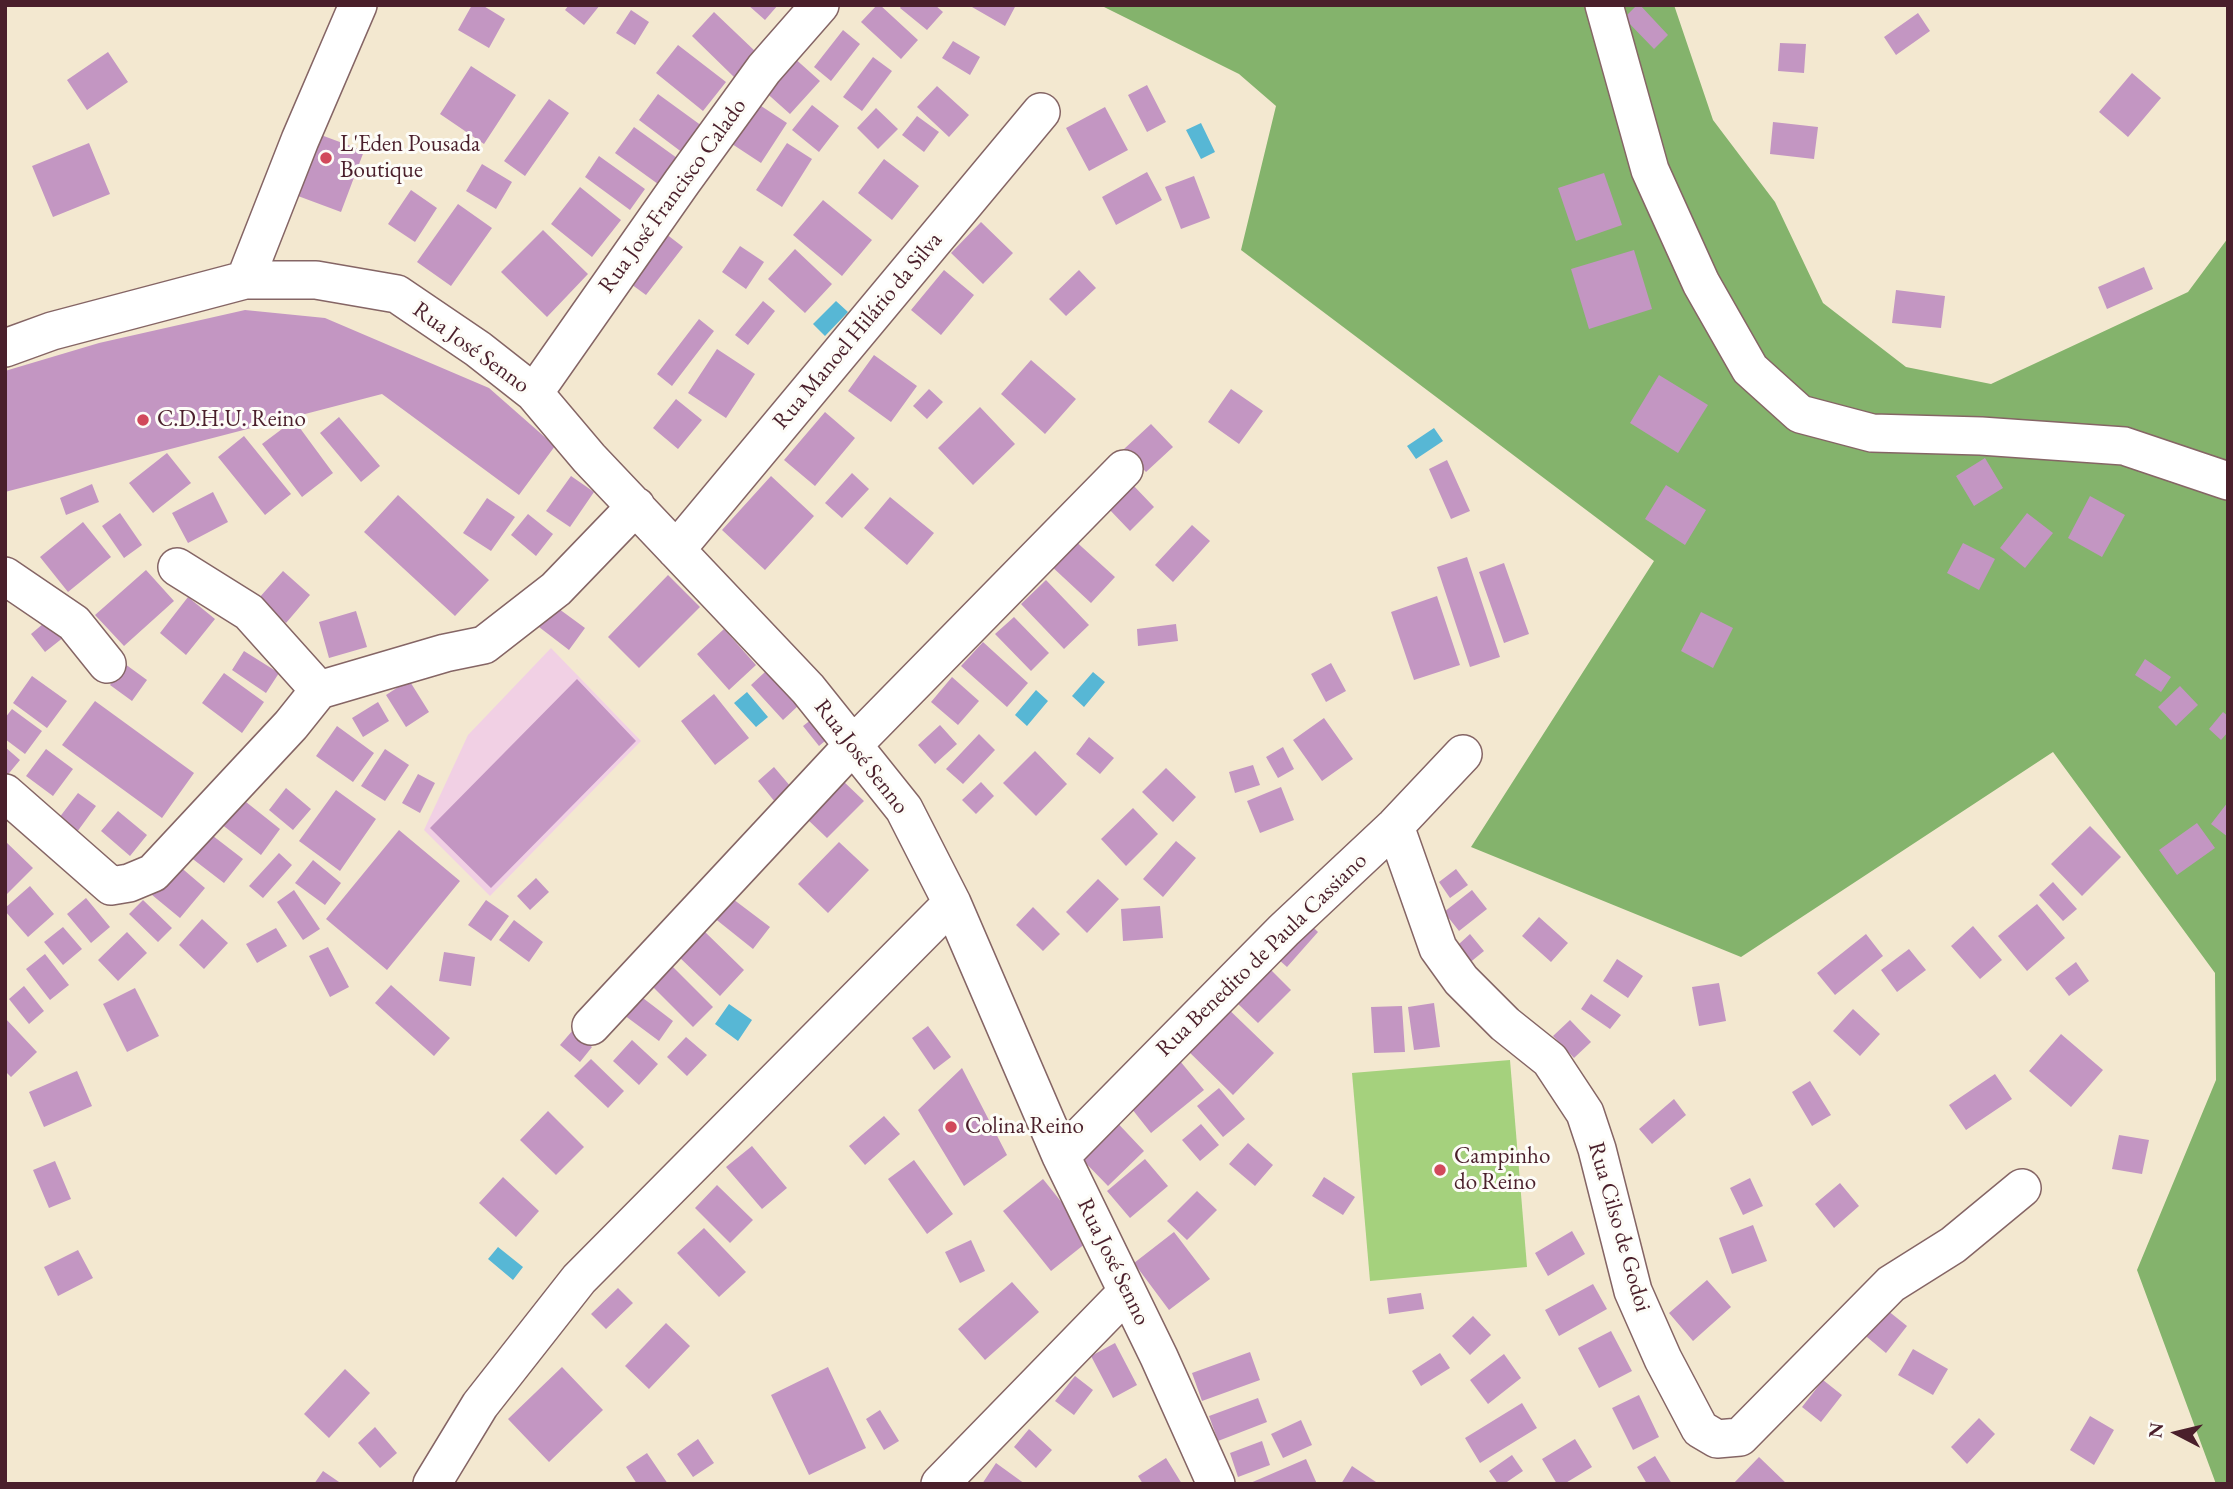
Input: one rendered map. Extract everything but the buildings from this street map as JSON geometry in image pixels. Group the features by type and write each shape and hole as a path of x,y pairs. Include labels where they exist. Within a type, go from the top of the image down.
{"street":[{"path":"245,280 300,140 358,5"},
{"name":"Rua José Francisco Calado","path":"534,393 764,69 820,5"},
{"path":"1604,5 1650,170 1701,283 1750,369 1800,414 1872,433 1981,436 2124,446 2228,481"},
{"name":"Rua Manoel Hilário da Silva","path":"676,550 1041,112"},
{"name":"Rua José Senno","path":"5,348 52,331 245,280 316,280 397,294 478,349 534,393 589,458 808,689 904,809 951,903 1061,1156 1159,1357 1216,1484"},
{"path":"591,1026 853,745 1124,469"},
{"path":"5,793 111,886 129,883 153,873 291,725 319,690 445,653 484,645 556,589 636,506"},
{"path":"177,567 249,612 319,690"},
{"path":"5,576 74,623 107,664"},
{"name":"Rua Benedito de Paula Cassiano","path":"1061,1156 1284,930 1395,826 1463,754"},
{"name":"Rua Cilso de Godoi","path":"1395,826 1438,948 1470,989 1505,1024 1550,1060 1585,1113 1597,1149 1633,1291 1663,1359 1700,1429 1717,1439 1740,1437 1891,1284 1953,1245 2022,1188"},
{"path":"432,1484 480,1405 579,1279 951,903"},
{"path":"940,1484 1127,1292"}],"shaded area":[{"path":"551,648 641,741 490,896 424,830 468,735"}],"green space":[{"path":"1100,5 1674,5 1713,120 1775,202 1823,303 1906,367 1991,384 2188,292 2228,238 2228,1484 2216,1484 2137,1270 2216,1080 2215,973 2053,752 1741,957 1471,847 1654,561 1241,250 1276,106 1239,74"},
{"name":"Campinho do Reino","path":"1510,1060 1527,1267 1370,1281 1352,1073"}],"water":[{"path":"1201,123 1215,152 1201,159 1186,130"},
{"path":"836,301 848,312 825,336 813,324"},
{"path":"1434,428 1443,441 1416,459 1407,446"},
{"path":"1093,672 1105,682 1084,707 1072,696"},
{"path":"1036,690 1048,701 1027,726 1015,715"},
{"path":"747,692 768,717 756,727 734,703"},
{"path":"729,1004 752,1020 738,1041 715,1024"},
{"path":"498,1247 523,1267 513,1280 488,1259"}],"place":[{"name":"L'Eden Pousada Boutique","path":"326,158"},
{"name":"C.D.H.U. Reino","path":"143,420"},
{"name":"Colina Reino","path":"951,1127"},
{"name":"Campinho do Reino","path":"1440,1170"}]}
